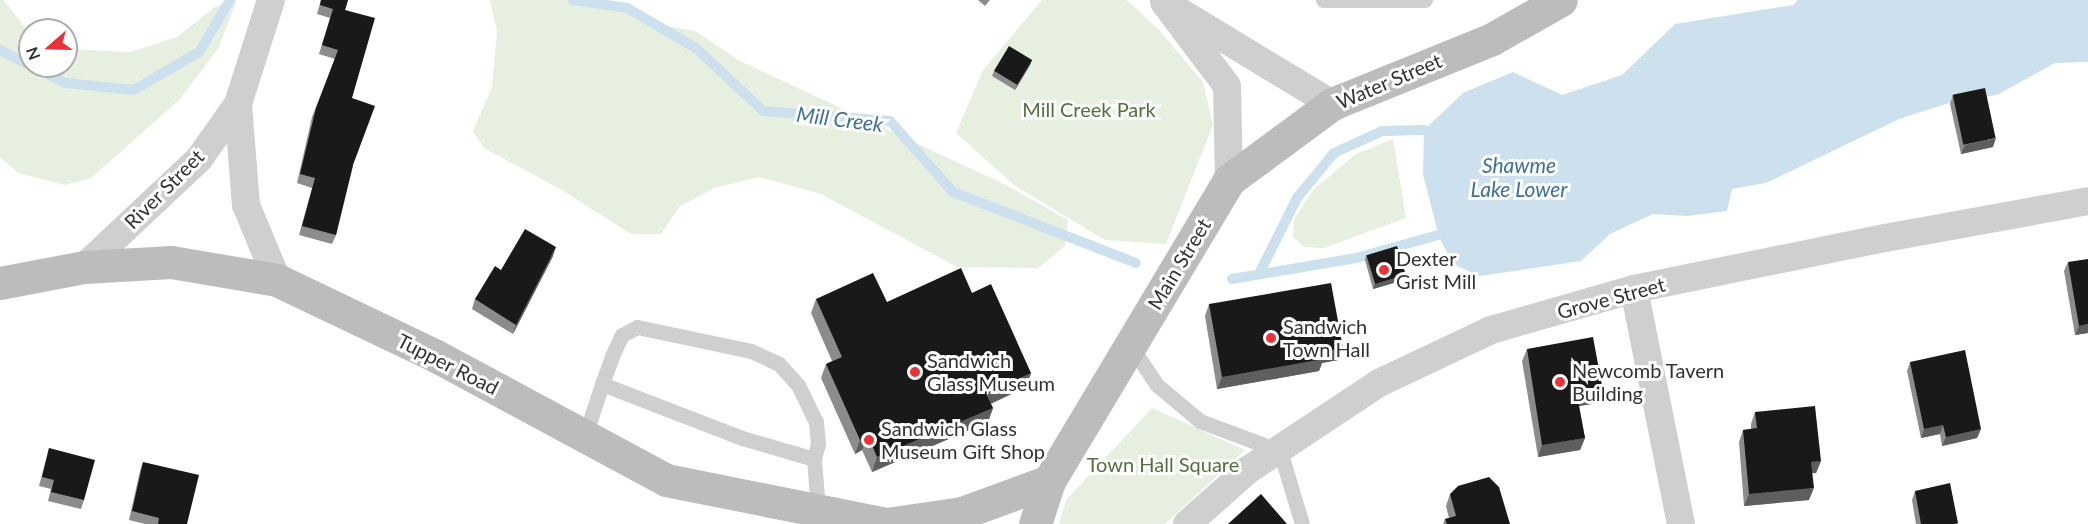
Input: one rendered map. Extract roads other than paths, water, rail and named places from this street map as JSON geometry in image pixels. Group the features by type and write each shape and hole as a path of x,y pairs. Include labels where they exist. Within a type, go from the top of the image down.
{"main road":[{"name":"Water Street","path":"1229,180 1332,104 1492,39 1561,0"},
{"name":"Main Street","path":"1035,524 1048,481 1229,180"},
{"name":"Tupper Road","path":"0,283 84,267 171,262 277,280 436,356 666,480 886,524 962,513 1048,481"}],"street":[{"name":"River Street","path":"84,267 199,159 238,104 271,0"},
{"path":"1164,0 1332,104"},
{"path":"1164,0 1227,86 1229,180"},
{"name":"River Street","path":"238,104 246,205 277,280"},
{"name":"Grove Street","path":"1187,524 1232,482 1280,452 1379,383 1491,330 1634,289 2088,201"},
{"path":"1634,289 1681,524"}],"lane":[{"path":"1323,0 1425,0"},
{"path":"585,436 602,384 622,335 637,327 751,351 779,364 798,385 816,422 818,444 814,459 818,510"},
{"path":"1130,345 1157,385 1200,421 1280,452 1302,524"},
{"path":"602,384 742,438 814,459"}],"water":[{"name":"Shawme Lake Lower","path":"1798,0 2088,0 2088,62 2055,63 1997,95 1952,102 1899,119 1766,183 1732,189 1727,211 1687,216 1653,214 1610,234 1581,261 1480,276 1457,266 1450,258 1439,237 1423,174 1424,130 1463,93 1513,72 1562,95 1622,75 1675,24 1793,5"}],"waterway":[{"name":"Mill Creek","path":"56,78 66,83 134,90 199,52 230,0"},
{"name":"Mill Creek","path":"573,0 627,8 696,48 763,111 890,121 953,192 1136,263"},
{"name":"Mill Creek","path":"0,50 18,59"},
{"path":"1259,274 1297,198 1334,153 1382,131 1424,130 1436,135"},
{"path":"1232,279 1356,258 1452,231"}],"place":[{"name":"Dexter Grist Mill","path":"1384,270"},
{"name":"Sandwich Town Hall","path":"1271,338"},
{"name":"Sandwich Glass Museum","path":"915,372"},
{"name":"Newcomb Tavern Building","path":"1560,382"},
{"name":"Sandwich Glass Museum Gift Shop","path":"869,440"}],"park label":[{"name":"Mill Creek Park","path":"1089,109"},
{"name":"Town Hall Square","path":"1163,464"}]}
